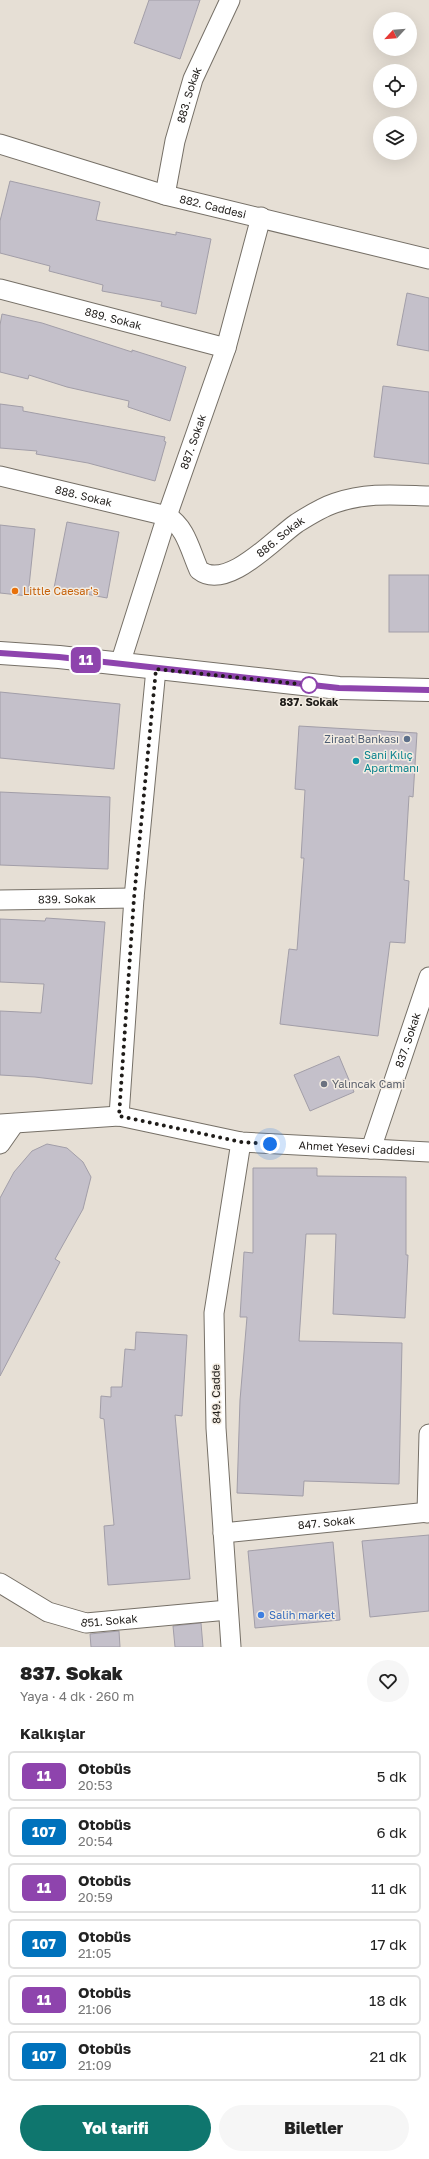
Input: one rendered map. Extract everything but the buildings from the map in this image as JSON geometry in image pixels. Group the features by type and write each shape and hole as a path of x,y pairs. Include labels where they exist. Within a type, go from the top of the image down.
{"main road":[{"path":"0,653 120,664 339,688 429,690"}],"street":[{"name":"883. Sokak","path":"165,196 175,141 193,78 230,0"},
{"name":"882. Caddesi","path":"0,144 165,196 261,217 429,259"},
{"name":"887. Sokak","path":"120,664 167,516 226,348 261,217"},
{"name":"889. Sokak","path":"0,289 226,348"},
{"name":"888. Sokak","path":"0,476 167,516"},
{"name":"886. Sokak","path":"167,516 178,522 183,530 199,570 204,574 220,575 253,558 297,524 334,503 371,494 429,496"},
{"path":"119,1116 134,898 156,669"},
{"name":"839. Sokak","path":"0,900 134,898"},
{"name":"837. Sokak","path":"371,1149 429,977"},
{"name":"Ahmet Yesevi Caddesi","path":"7,1124 119,1116 241,1142 429,1152"},
{"path":"0,1144 7,1124"},
{"name":"849. Cadde","path":"231,1647 216,1428 214,1313 241,1142"},
{"path":"428,1512 429,1434"},
{"name":"847. Sokak","path":"223,1532 428,1512"},
{"name":"851. Sokak","path":"0,1583 48,1612 86,1623 228,1610"}],"bus line":[{"name":"11","path":"0,653 59,657 156,669 339,688 429,690"}],"place":[{"name":"Little Caesar's","path":"15,591"},
{"name":"837. Sokak","path":"309,685"},
{"name":"Ziraat Bankası","path":"407,739"},
{"name":"Sani Kılıç Apartmanı","path":"356,761"},
{"name":"Yalıncak Cami","path":"324,1084"},
{"name":"Salih market","path":"261,1615"}],"route":[{"path":"270,1144 241,1142 119,1116 134,898 156,669 309,685"}]}
